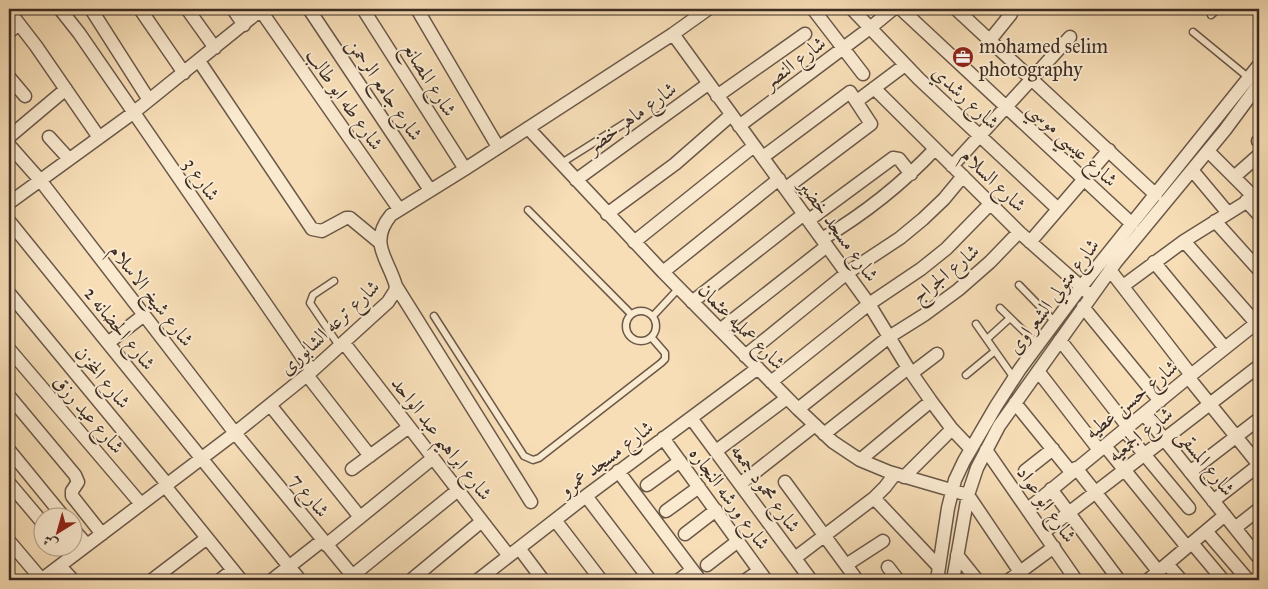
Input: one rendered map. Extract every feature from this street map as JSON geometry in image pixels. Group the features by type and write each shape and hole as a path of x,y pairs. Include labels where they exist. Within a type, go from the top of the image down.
{"street":[{"name":"شارع 3","path":"60,9 310,373 370,456"},
{"path":"91,9 149,100"},
{"path":"140,9 184,73"},
{"path":"187,9 214,48"},
{"path":"233,9 244,25"},
{"name":"شارع جامع الرحمن","path":"309,9 430,190"},
{"name":"شارع المصانع","path":"363,9 465,169"},
{"path":"417,9 498,147"},
{"path":"379,242 385,222 399,209 465,169 673,34 708,9"},
{"path":"813,9 863,74"},
{"name":"شارع رشدي","path":"852,9 905,64 1058,209"},
{"name":"شارع النصر","path":"740,126 870,28 892,9"},
{"name":"شارع عيسي موسي","path":"902,9 1132,224"},
{"path":"9,203 98,136 133,113 262,10"},
{"name":"شارع طه ابو طالب","path":"262,10 399,209"},
{"path":"960,10 1156,195"},
{"path":"9,11 14,28 66,89 98,136"},
{"path":"990,40 1011,14"},
{"name":"شارع مسجد خضير","path":"673,34 869,304 931,401 952,429 971,449"},
{"path":"717,96 805,34"},
{"path":"952,166 1070,37"},
{"path":"199,61 312,229 322,231 346,218 350,218 379,242"},
{"path":"763,157 854,96 874,88 905,64"},
{"name":"شارع متولي الشعراوى","path":"937,580 952,490 959,470 996,406 1055,322 1110,270 1208,151 1254,81 1259,65"},
{"path":"9,77 25,96"},
{"name":"شارع متولي الشعراوى","path":"953,580 968,495 986,450 999,426 1083,307 1086,291 1132,224 1254,81"},
{"name":"شارع ماهر خضر","path":"576,180 708,84"},
{"name":"شارع السلام","path":"874,88 1019,232 1086,291"},
{"path":"9,137 66,89"},
{"path":"664,272 782,184 869,126 870,121 854,96"},
{"path":"607,214 675,164 731,115"},
{"name":"شارع عمليه عثمان","path":"528,128 692,302 786,398 833,442 860,460 900,476 968,495"},
{"path":"49,137 69,159"},
{"name":"شارع شيخ الاسلام","path":"9,144 40,180 235,433"},
{"path":"634,242 754,146"},
{"path":"720,330 825,243 884,198 935,149"},
{"path":"1030,242 1109,150"},
{"path":"1208,151 1253,197 1259,215"},
{"path":"1234,177 1259,155"},
{"path":"692,302 806,217 893,158 899,159 911,174"},
{"path":"1192,170 1228,213"},
{"path":"745,356 847,274 900,238 923,219 944,199 962,176"},
{"path":"1123,286 1184,240 1253,197"},
{"path":"771,382 869,304 896,287 940,254 990,204"},
{"name":"شارع الحضانه 2","path":"9,221 300,580"},
{"path":"1215,221 1259,270"},
{"name":"شارع الجراج","path":"798,409 889,337 924,315 958,290 990,262 1019,232"},
{"path":"1184,240 1258,322"},
{"name":"شارع ترعه الشابورى","path":"41,580 235,433 310,373 388,302 396,286 381,252 379,242"},
{"path":"1154,262 1225,348"},
{"path":"1110,270 1210,404 1259,465 1213,501"},
{"path":"396,286 531,502"},
{"name":"شارع المخزن","path":"9,293 241,580"},
{"path":"1083,307 1160,401"},
{"path":"108,343 144,315"},
{"name":"شارع حسن عطيه","path":"1028,509 1189,376 1258,322"},
{"path":"1060,340 1145,454 1189,508"},
{"name":"شارع ابراهيم عبد الواحد","path":"342,345 410,427 482,521 543,580"},
{"name":"شارع عيد رزق","path":"9,349 141,504"},
{"path":"740,484 910,370 938,354"},
{"name":"شارع الجمعيه","path":"1044,532 1259,366"},
{"name":"شارع مسجد عمرو","path":"478,580 618,471 758,368"},
{"path":"1038,371 1102,448 1223,580"},
{"path":"9,396 75,475 78,482 72,491 72,496 102,534"},
{"path":"716,451 786,398"},
{"path":"860,460 931,401"},
{"path":"1016,403 1053,449 1096,492 1163,568 1181,580"},
{"path":"270,405 360,517"},
{"name":"شارع المسقى","path":"1144,414 1259,556"},
{"name":"شارع محمود جمعه","path":"691,418 812,580"},
{"path":"1190,472 1259,419"},
{"path":"352,469 410,427"},
{"path":"795,558 874,498 952,429"},
{"name":"شارع 7","path":"235,433 354,578"},
{"name":"شارع ورشه النجاره","path":"663,438 763,576"},
{"path":"1025,471 1053,449"},
{"path":"9,450 55,506"},
{"name":"شارع ابو عواد","path":"986,450 1076,580"},
{"path":"272,580 360,517 433,458"},
{"path":"647,484 680,461"},
{"path":"618,471 696,575 679,580"},
{"path":"785,482 857,580"},
{"path":"9,483 32,510"},
{"path":"666,511 699,487"},
{"path":"1051,489 1119,580"},
{"path":"354,578 458,490"},
{"path":"968,495 1020,572"},
{"path":"586,496 650,580"},
{"path":"874,498 939,567"},
{"path":"1235,528 1259,509"},
{"path":"685,534 716,510"},
{"path":"1148,580 1225,515"},
{"path":"555,520 600,580"},
{"path":"411,580 482,521"},
{"path":"1206,531 1248,580"},
{"path":"152,580 207,538"},
{"path":"82,539 87,545"},
{"path":"9,541 41,580"},
{"path":"707,564 738,541"},
{"path":"846,565 883,541"},
{"path":"1009,580 1054,547"},
{"path":"957,555 977,580"},
{"path":"60,566 72,580"},
{"path":"888,567 898,580"},
{"path":"220,580 233,570"},
{"path":"746,580 763,576"}],"lane":[{"path":"1211,16 1218,9"},
{"path":"1193,32 1254,81"},
{"path":"560,164 625,123"},
{"path":"528,210 631,314"},
{"path":"334,281 313,295 310,303 342,345"},
{"path":"1020,285 1055,322"},
{"path":"653,316 679,288"},
{"path":"1000,308 1038,345"},
{"path":"644,311 653,316 657,324 652,338 638,341 630,336 626,323 631,314 644,311"},
{"path":"434,316 524,456 533,460 539,458 661,363 665,358 665,352 652,338"},
{"path":"987,339 1010,318"},
{"path":"976,324 1014,378"},
{"path":"966,376 995,351"}],"place":[{"name":"mohamed selim photography","path":"963,57"}]}
